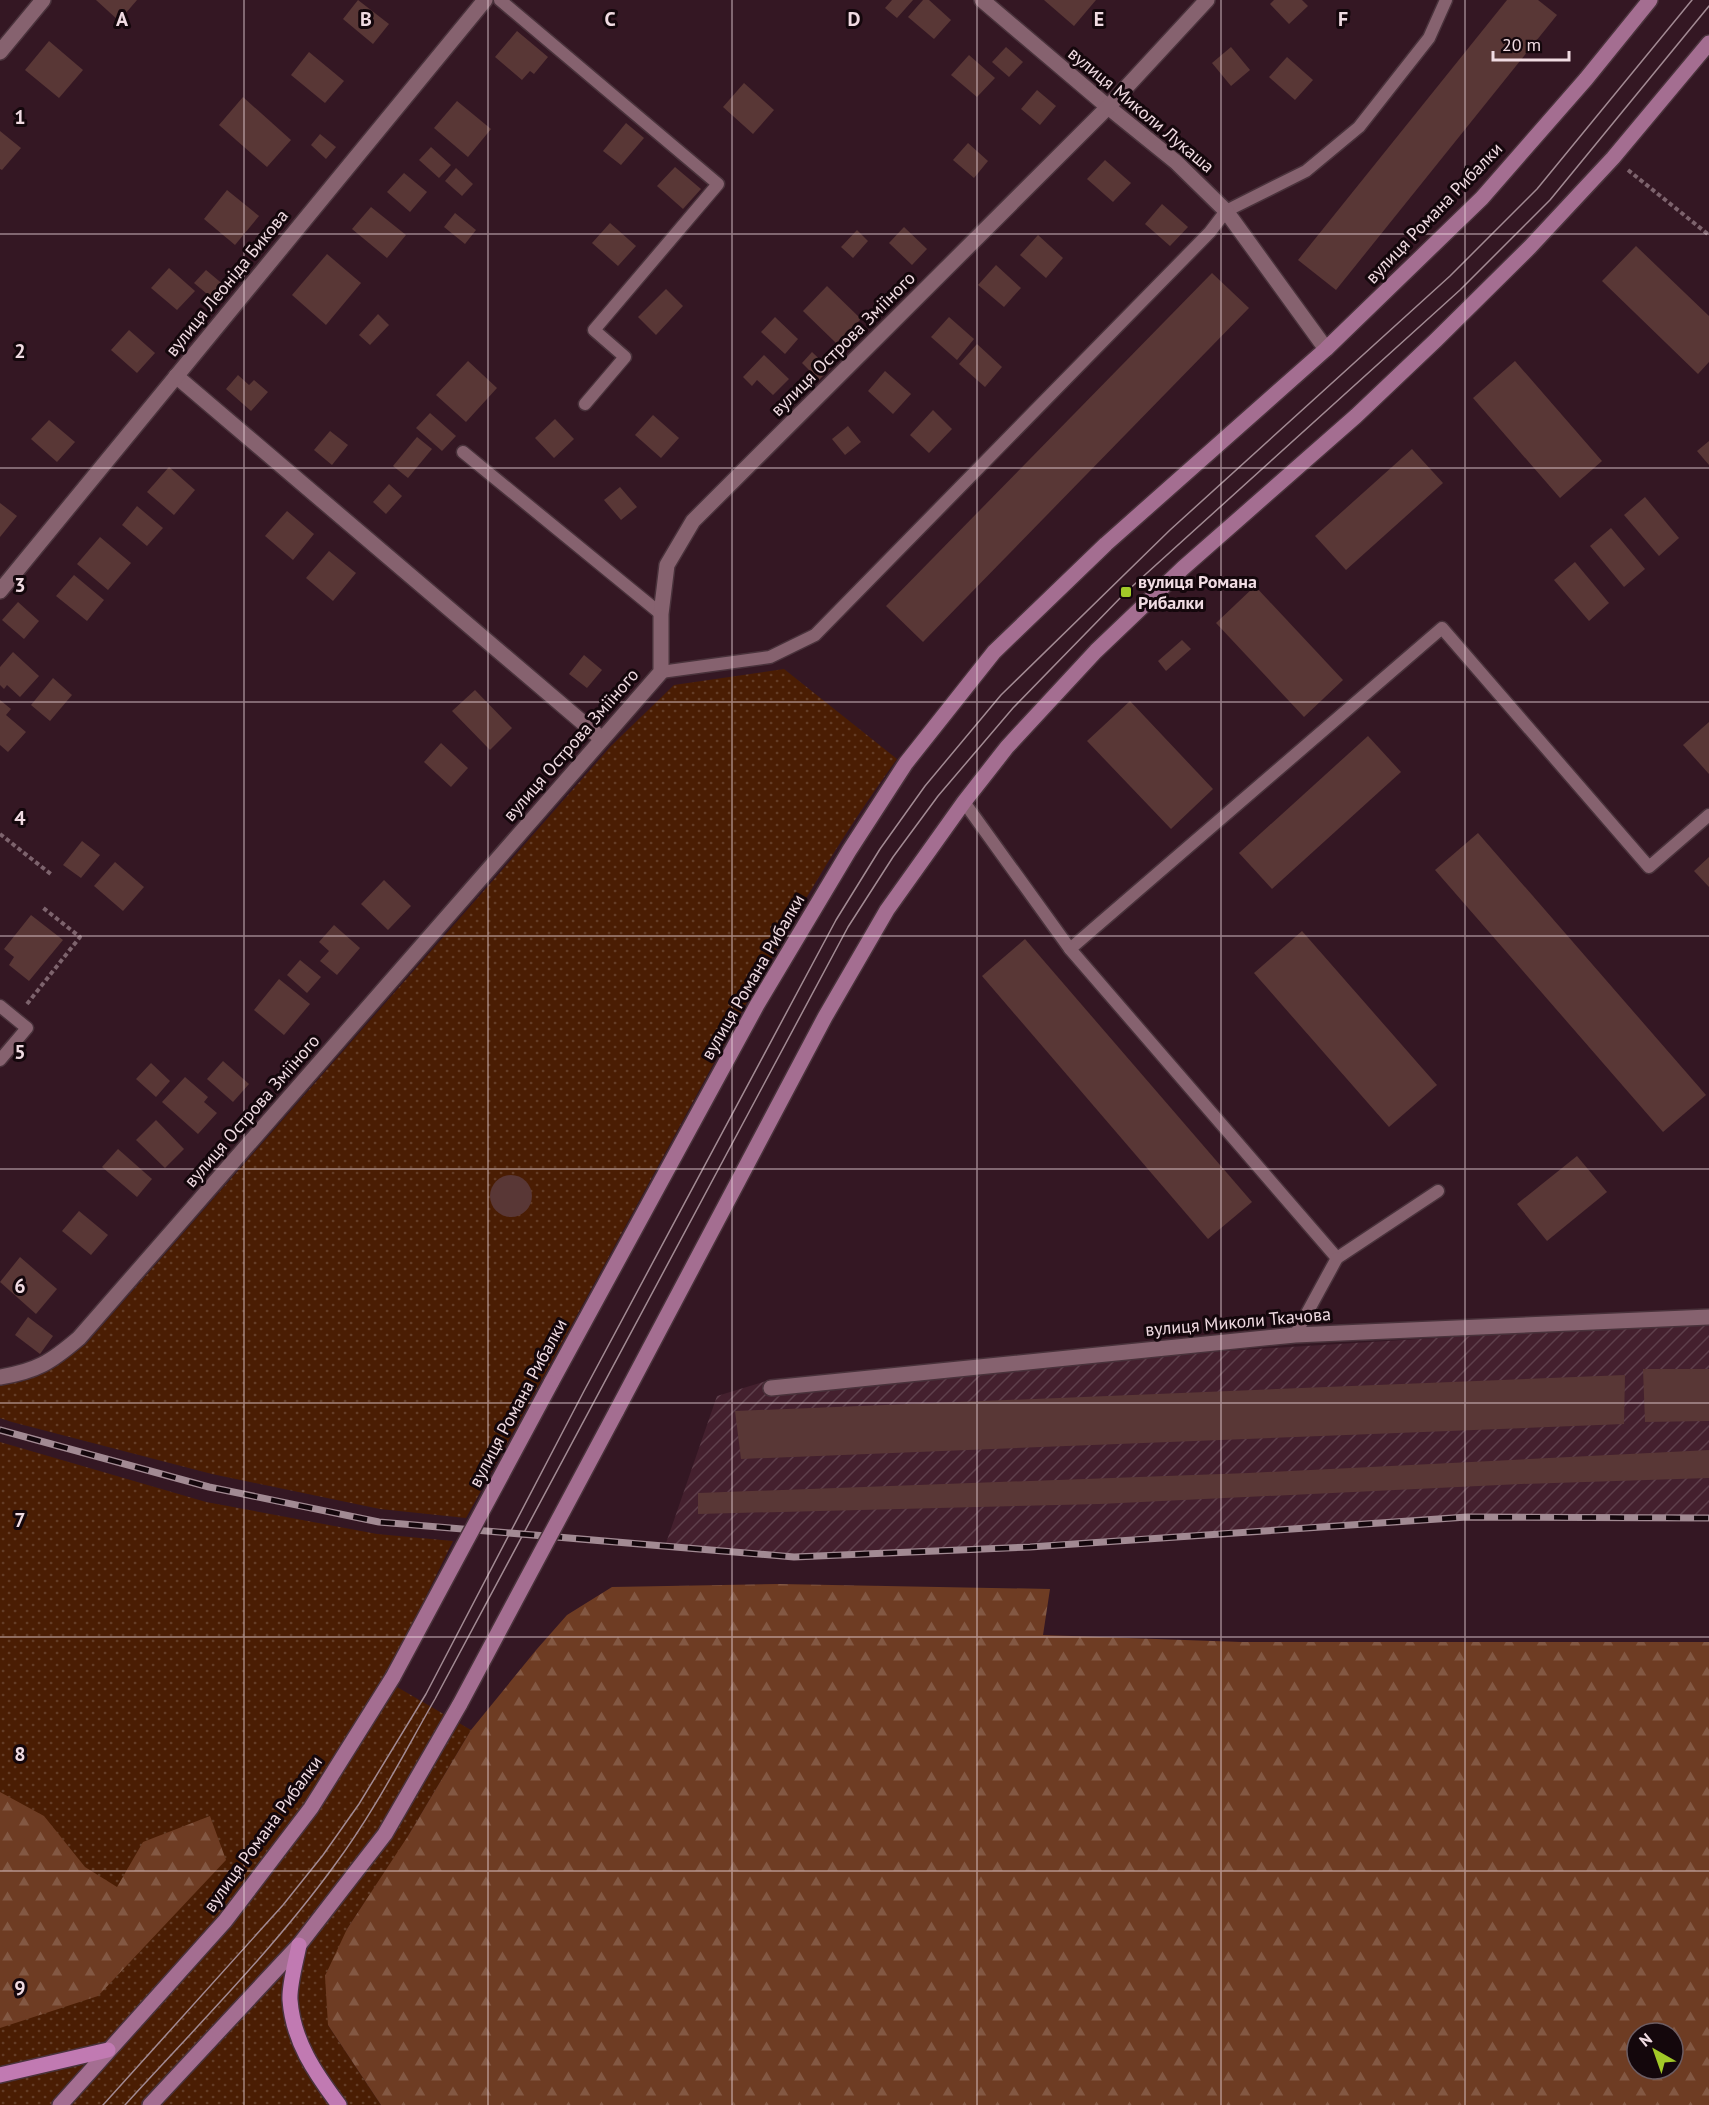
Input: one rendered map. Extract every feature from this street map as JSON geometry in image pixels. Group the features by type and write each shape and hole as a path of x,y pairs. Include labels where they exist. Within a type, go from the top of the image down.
{"main road":[{"name":"вулиця Романа Рибалки","path":"60,2105 225,1921 311,1808 393,1677 757,1005 849,851 906,763 994,652 1106,544 1326,350 1482,198 1586,79 1650,0"},
{"path":"150,2105 299,1945 385,1834 460,1704 825,1017 887,910 964,802 1008,747 1096,651 1183,568 1356,416 1530,246 1613,158 1709,43"},
{"path":"299,1945 290,1999 297,2036 314,2072 339,2105"},
{"path":"0,2075 108,2050"}],"street":[{"path":"0,52 43,0"},
{"name":"вулиця Леоніда Бикова","path":"0,591 485,0"},
{"name":"вулиця Миколи Лукаша","path":"982,0 1176,162 1226,211 1326,350"},
{"name":"вулиця Острова Зміїного","path":"0,1377 20,1374 51,1362 79,1338 661,672 660,615 667,565 693,521 1108,107 1207,0"},
{"path":"176,376 602,740"},
{"name":"вулиця Миколи Ткачова","path":"771,1388 1295,1335 1709,1317"}],"lane":[{"path":"501,0 718,184 594,330 625,357 585,404"},
{"path":"661,672 770,657 815,635 1210,232 1226,211 1306,171 1359,127 1429,38 1446,0"},
{"path":"463,452 660,615"},
{"path":"1070,949 1442,628 1649,867 1709,815"},
{"path":"964,802 1070,949 1337,1258"},
{"path":"0,1006 27,1028 0,1060"},
{"path":"1295,1335 1337,1258 1438,1191"}],"path":[{"path":"1613,158 1709,235"},
{"path":"0,834 52,876"},
{"path":"15,1018 80,937 42,907"}],"shaded area":[{"path":"784,669 897,759 840,843 787,930 466,1518 380,1509 212,1474 0,1418 0,1383 21,1382 54,1367 85,1345 611,746 674,685"},
{"path":"1709,1321 1709,1520 1467,1517 794,1557 665,1546 717,1396 773,1379"},
{"path":"0,1442 206,1502 377,1534 453,1541 385,1680 471,1730 401,1848 347,1929 328,2025 381,2105 0,2105"}],"green space":[{"path":"779,1584 1050,1589 1043,1635 1241,1642 1709,1642 1709,2105 381,2105 328,2025 325,1976 347,1929 408,1836 471,1730 567,1615 612,1587"},
{"path":"0,1792 44,1816 85,1867 117,1887 143,1842 210,1816 226,1860 98,1996 0,2028"}],"building":[{"path":"96,0 137,0 119,21"},
{"path":"358,0 389,24 373,44 343,19"},
{"path":"892,0 913,0 897,18 885,8"},
{"path":"923,0 929,0 951,20 934,39 908,17"},
{"path":"1044,0 1096,0 1074,26"},
{"path":"1274,0 1302,0 1308,6 1289,24 1270,4"},
{"path":"1507,0 1538,0 1557,15 1336,290 1298,260"},
{"path":"517,31 548,57 534,74 530,71 522,80 495,57"},
{"path":"49,41 83,70 59,98 25,70"},
{"path":"1006,47 1023,62 1009,77 992,62"},
{"path":"1231,47 1250,70 1231,86 1212,63"},
{"path":"309,52 344,81 325,103 291,75"},
{"path":"969,55 995,78 977,97 951,75"},
{"path":"1287,57 1313,80 1295,100 1269,77"},
{"path":"744,83 774,110 753,134 723,107"},
{"path":"1037,90 1056,106 1040,125 1021,109"},
{"path":"243,97 291,140 267,167 219,125"},
{"path":"457,101 491,129 468,157 434,128"},
{"path":"626,123 644,138 621,165 603,151"},
{"path":"0,131 21,148 2,170 0,169"},
{"path":"320,134 336,147 326,159 311,145"},
{"path":"968,143 988,161 974,178 953,160"},
{"path":"431,147 451,165 439,178 419,160"},
{"path":"1105,160 1131,183 1113,202 1087,179"},
{"path":"675,167 701,189 683,209 657,186"},
{"path":"456,168 473,184 462,196 445,181"},
{"path":"404,173 427,192 410,212 387,192"},
{"path":"227,190 259,216 235,245 204,219"},
{"path":"1162,204 1188,227 1170,246 1145,224"},
{"path":"371,207 406,235 387,258 352,229"},
{"path":"455,213 476,230 465,244 444,227"},
{"path":"610,223 636,246 618,266 592,243"},
{"path":"904,227 927,249 912,265 889,243"},
{"path":"857,230 868,241 853,258 841,247"},
{"path":"1038,235 1063,258 1046,278 1020,255"},
{"path":"1636,246 1709,316 1709,362 1698,374 1602,281"},
{"path":"327,254 361,283 326,325 292,295"},
{"path":"996,265 1021,288 1004,307 978,285"},
{"path":"169,268 195,291 177,310 151,288"},
{"path":"206,270 225,286 213,299 194,283"},
{"path":"1212,273 1249,308 923,642 886,606"},
{"path":"827,286 861,319 836,343 803,311"},
{"path":"666,289 683,306 656,335 638,317"},
{"path":"378,314 389,325 370,345 359,335"},
{"path":"775,317 798,339 785,354 761,332"},
{"path":"949,317 974,339 957,360 931,337"},
{"path":"129,330 155,353 137,373 111,350"},
{"path":"977,344 1002,367 985,387 959,364"},
{"path":"812,352 830,369 819,380 802,363"},
{"path":"764,355 789,379 773,395 757,380 752,386 743,377"},
{"path":"468,361 497,388 466,422 436,395"},
{"path":"1515,361 1602,461 1560,498 1473,398"},
{"path":"885,371 911,394 893,414 868,391"},
{"path":"238,375 249,385 254,380 268,392 251,411 226,389"},
{"path":"933,410 952,429 929,453 910,435"},
{"path":"430,413 456,436 442,451 416,428"},
{"path":"653,415 679,438 661,458 635,435"},
{"path":"555,419 574,439 554,458 535,438"},
{"path":"49,420 75,442 57,462 31,439"},
{"path":"848,426 861,442 845,455 832,439"},
{"path":"330,431 348,445 332,465 314,450"},
{"path":"417,437 432,449 408,478 393,466"},
{"path":"1709,441 1709,465 1697,451"},
{"path":"1412,449 1443,483 1346,570 1315,536"},
{"path":"169,467 195,490 174,515 147,492"},
{"path":"389,484 402,496 386,514 373,502"},
{"path":"620,487 637,507 621,520 604,500"},
{"path":"1645,497 1679,538 1659,556 1624,515"},
{"path":"0,503 17,516 0,537"},
{"path":"137,506 163,528 147,546 122,525"},
{"path":"287,511 314,534 293,560 265,536"},
{"path":"1611,528 1645,569 1624,587 1590,546"},
{"path":"100,537 131,563 108,590 77,564"},
{"path":"329,551 356,573 333,601 306,578"},
{"path":"1575,562 1609,603 1589,621 1554,580"},
{"path":"74,575 104,600 87,621 56,596"},
{"path":"1255,586 1343,680 1304,717 1216,623"},
{"path":"18,602 39,621 24,639 2,620"},
{"path":"1182,640 1191,649 1166,671 1158,661"},
{"path":"13,652 39,676 20,697 7,685 4,689 0,685 0,667"},
{"path":"584,655 602,670 587,688 569,674"},
{"path":"53,678 72,695 50,721 31,705"},
{"path":"475,690 512,728 490,750 452,711"},
{"path":"0,700 11,709 6,715 26,732 8,752 0,745"},
{"path":"1130,701 1213,789 1171,829 1087,741"},
{"path":"1709,722 1709,774 1683,745"},
{"path":"1368,736 1401,772 1272,889 1239,853"},
{"path":"441,743 468,768 451,787 424,762"},
{"path":"1478,833 1706,1095 1663,1132 1435,870"},
{"path":"82,841 100,855 81,878 63,865"},
{"path":"1709,857 1709,887 1694,871"},
{"path":"115,862 144,887 123,911 94,886"},
{"path":"384,880 411,906 388,930 361,904"},
{"path":"31,915 63,940 29,981 9,965 14,957 4,949"},
{"path":"334,925 360,948 337,975 320,961 329,951 319,942"},
{"path":"1302,931 1437,1085 1389,1127 1254,973"},
{"path":"1025,939 1252,1202 1208,1239 982,976"},
{"path":"300,960 321,977 307,993 287,975"},
{"path":"279,979 310,1004 284,1035 254,1010"},
{"path":"223,1061 249,1084 233,1102 207,1079"},
{"path":"151,1063 170,1081 156,1097 136,1079"},
{"path":"185,1077 208,1097 204,1102 217,1113 198,1134 162,1102"},
{"path":"156,1120 184,1149 165,1168 136,1140"},
{"path":"118,1149 152,1179 137,1197 102,1167"},
{"path":"1577,1156 1607,1192 1547,1241 1517,1204"},
{"path":"511,1175 526,1181 532,1196 526,1211 511,1217 496,1211 490,1196 496,1181"},
{"path":"79,1211 108,1235 91,1255 62,1231"},
{"path":"20,1257 57,1289 36,1314 0,1282"},
{"path":"28,1317 53,1336 40,1354 15,1335"},
{"path":"1643,1369 1709,1369 1709,1421 1645,1422"},
{"path":"1625,1375 1624,1424 741,1459 735,1411"},
{"path":"1709,1450 1709,1478 1521,1484 1100,1504 698,1514 698,1493 1248,1473"}],"tram line":[{"path":"103,2105 283,1905 323,1855 359,1804 426,1694 584,1391 836,920 880,849 925,786 1001,695 1170,530 1450,276 1537,189 1692,0"},
{"path":"125,2105 285,1928 334,1866 375,1805 435,1699 848,927 893,857 938,796 1013,708 1126,592 1460,290 1550,200 1709,6"}],"railway":[{"path":"0,1430 209,1487 379,1522 794,1557 1030,1547 1467,1517 1709,1518"}],"place":[{"name":"вулиця Романа Рибалки","path":"1126,592"}]}
